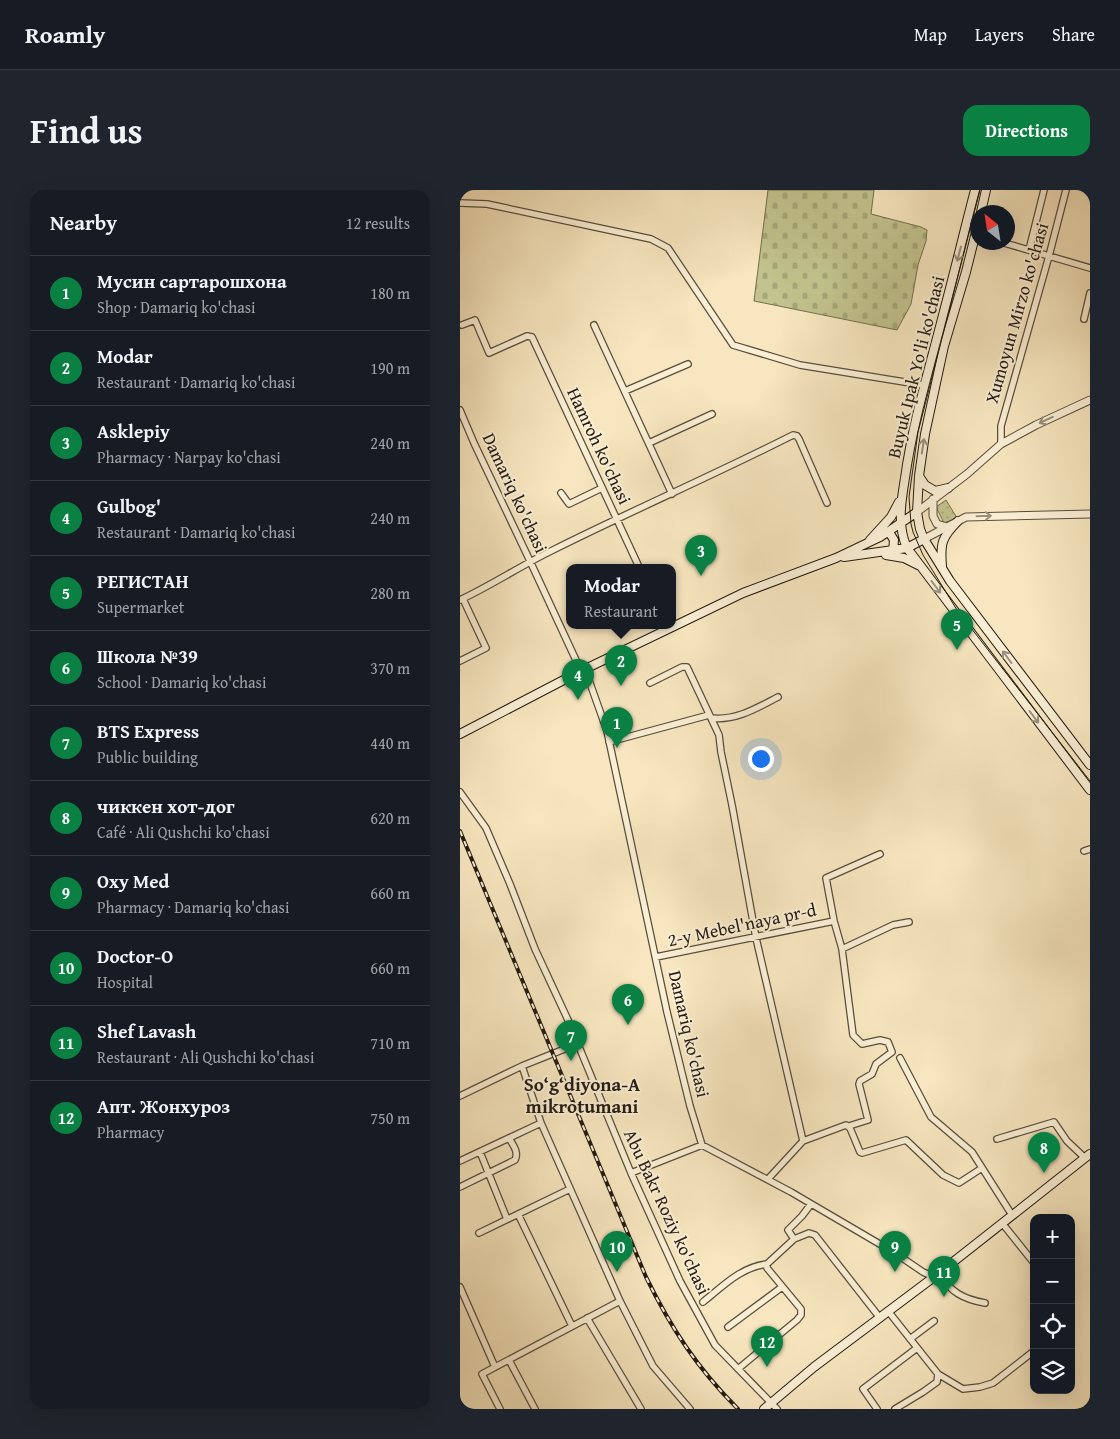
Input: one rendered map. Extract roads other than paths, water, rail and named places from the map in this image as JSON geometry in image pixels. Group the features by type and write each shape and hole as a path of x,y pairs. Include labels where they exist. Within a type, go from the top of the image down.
{"main road":[{"name":"Buyuk Ipak Yo'li ko'chasi","path":"975,190 943,316 923,385 909,449 900,524 907,548 1090,790"},
{"path":"983,205 986,190"},
{"name":"Buyuk Ipak Yo'li ko'chasi","path":"972,250 944,346 925,434 919,476 917,512 924,539 950,581 1090,765"},
{"path":"919,476 925,485 935,491 948,488"},
{"path":"862,546 891,517 902,496"},
{"path":"676,623 743,593 836,558 889,532 917,512"},
{"path":"942,568 940,552 944,536 958,521"},
{"path":"889,532 894,540 893,551"},
{"path":"836,558 907,548 924,539"},
{"path":"872,554 904,558 920,566"},
{"path":"460,734 663,629"},
{"path":"764,1409 770,1402 936,1276 1088,1156"}],"street":[{"path":"1029,250 1044,190"},
{"name":"Xumoyun Mirzo ko'chasi","path":"1001,444 1001,426 1050,256 1066,190"},
{"path":"460,203 487,204 651,239 668,248 733,345 800,365 923,385"},
{"path":"1015,246 1090,268"},
{"path":"1084,319 1090,293"},
{"name":"Hamroh ko'chasi","path":"461,324 474,320 489,353 527,336 532,337 638,564"},
{"path":"594,325 672,494"},
{"path":"625,391 688,364"},
{"path":"917,512 967,474 1001,444 1036,425 1090,400"},
{"name":"Damariq ko'chasi","path":"460,410 583,670 607,731 669,1022 702,1145"},
{"path":"649,443 712,414"},
{"path":"460,662 486,648 462,599 530,561 793,435 799,439 827,503"},
{"path":"561,493 569,504 602,488"},
{"path":"933,499 932,516 937,524 946,527"},
{"path":"924,539 966,516 1090,514"},
{"path":"650,683 682,667 687,667 719,735 720,752 732,805 756,938 803,1141"},
{"path":"609,742 710,716 731,718 751,711 778,697"},
{"name":"Abu Bakr Roziy ko'chasi","path":"460,792 486,828 535,949 631,1173 680,1281 715,1344 777,1409"},
{"path":"768,1179 803,1141 868,1120 859,1084 860,1081 872,1074 876,1064 892,1052 888,1042 880,1040 862,1044 854,1035 842,949 834,921 826,878 880,854"},
{"name":"2-y Mebel'naya pr-d","path":"656,958 834,921"},
{"path":"842,949 893,925 909,922"},
{"path":"460,1096 522,1066 577,1044"},
{"path":"900,1058 931,1117 972,1152 1012,1215"},
{"path":"522,1066 541,1123 620,1301 653,1366 690,1409"},
{"path":"997,1139 1054,1122 1067,1141 1088,1156"},
{"path":"460,1161 541,1123"},
{"path":"849,1126 862,1153 906,1140 943,1175 958,1183 982,1168"},
{"path":"460,1188 516,1160 516,1151 510,1138"},
{"path":"631,1173 702,1145 812,1204 895,1253 923,1272 936,1276 952,1290 966,1298 985,1303"},
{"path":"480,1152 507,1219"},
{"path":"479,1233 570,1189"},
{"path":"794,1239 788,1230 789,1227 812,1204"},
{"path":"518,1214 572,1326"},
{"path":"1002,1223 1031,1259"},
{"path":"703,1302 738,1274 755,1265 767,1264 794,1239 808,1233 815,1235 880,1318"},
{"path":"738,1369 801,1315 801,1309 767,1268 767,1264"},
{"path":"460,1287 495,1367"},
{"path":"728,1327 782,1287"},
{"path":"500,1409 482,1374 620,1301"},
{"path":"888,1311 938,1374 963,1388 992,1384 1030,1354"},
{"path":"587,1318 641,1409"},
{"path":"910,1339 934,1321"},
{"path":"877,1409 863,1389 917,1348"},
{"path":"509,1360 535,1409"},
{"path":"895,1409 936,1382 938,1374"}],"tram line":[{"path":"980,190 918,432 909,497 911,524 923,555 957,610 1090,781"}],"railway":[{"path":"460,831 646,1277 675,1330 697,1363 738,1409"}],"place":[{"name":"Asklepiy","path":"701,576"},
{"name":"РЕГИСТАН","path":"957,650"},
{"name":"Modar","path":"621,686"},
{"name":"Gulbog'","path":"578,700"},
{"name":"Мусин сартарошхона","path":"617,748"},
{"name":"Школа №39","path":"628,1025"},
{"name":"BTS Express","path":"571,1061"},
{"name":"чиккен хот-дог","path":"1044,1173"},
{"name":"Doctor-O","path":"617,1272"},
{"name":"Oxy Med","path":"895,1272"},
{"name":"Shef Lavash","path":"944,1297"},
{"name":"Апт. Жонхуроз","path":"767,1367"}],"district":[{"name":"So‘g‘diyona-А mikrotumani","path":"582,1095"}]}
